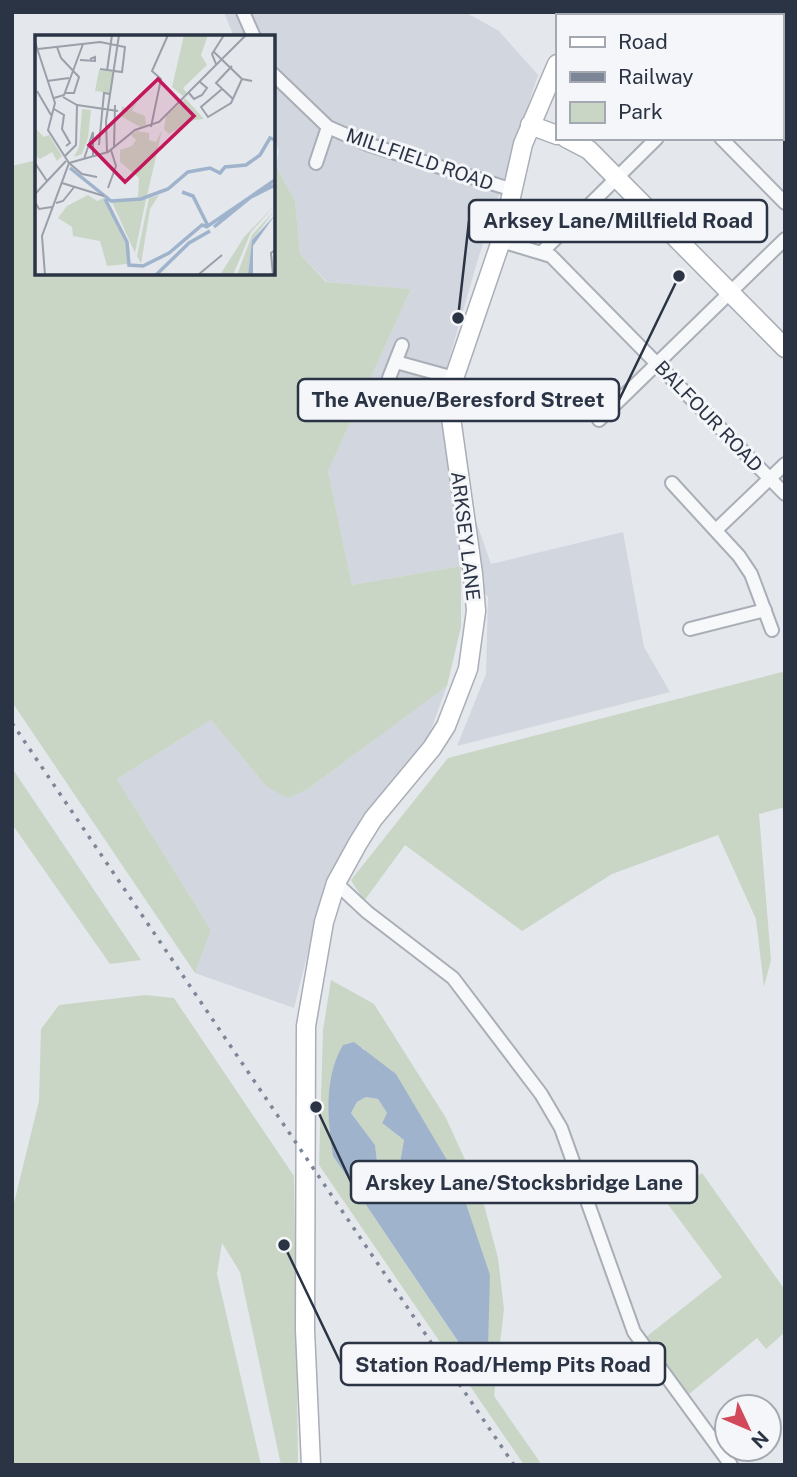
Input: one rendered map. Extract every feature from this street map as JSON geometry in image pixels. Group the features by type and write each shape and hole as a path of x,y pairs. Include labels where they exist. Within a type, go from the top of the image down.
{"street":[{"path":"243,12 253,35"},
{"name":"ARKSEY LANE","path":"311,1465 305,1316 306,1027 324,922 336,883 373,819 432,748 446,726 468,669 475,611 473,574 448,412 448,396 501,240 530,125 556,66"},
{"name":"MILLFIELD ROAD","path":"275,76 328,127 367,144 513,190"},
{"path":"530,125 556,135"},
{"name":"MILLFIELD ROAD","path":"316,163 328,127"},
{"path":"542,252 655,140"},
{"path":"723,140 785,203"},
{"path":"581,142 785,348"},
{"path":"599,420 785,239"},
{"name":"BALFOUR ROAD","path":"501,240 551,257 785,494"},
{"path":"389,378 401,345"},
{"path":"396,362 454,378"},
{"path":"716,530 785,464"},
{"path":"672,483 716,530 751,574 772,630"},
{"path":"690,629 765,610"},
{"path":"336,883 367,912 453,978 541,1094 561,1128 634,1332 731,1465"}],"shaded area":[{"path":"224,12 465,12 499,31 538,75 477,262 436,405 491,564 623,532 644,647 670,692 457,746 486,674 488,597 461,566 352,585 328,471 411,289 327,282 300,254 295,201 276,166 279,151 275,141 275,35 233,35"},
{"path":"447,686 429,735 355,828 322,896 294,1008 195,973 211,930 117,779 211,720 267,787 288,797 308,789"}],"green space":[{"path":"35,160 35,275 275,275 276,166 295,201 300,254 326,282 411,289 328,471 352,585 461,566 461,627 447,686 308,789 288,798 267,787 211,720 117,779 211,930 195,973 12,702 12,166"},
{"path":"782,672 785,676 785,807 759,814 771,960 764,987 756,919 718,835 612,874 522,931 405,845 364,901 351,880 448,758"},
{"path":"12,768 141,960 110,964 12,824"},
{"path":"331,980 374,1004 446,1118 482,1197 498,1258 504,1309 494,1396 542,1465 524,1465 319,1165 323,1030","holes":["363,1047 490,1275 481,1376 333,1156 329,1128"]},
{"path":"145,995 174,998 294,1176 298,1465 281,1465 240,1272 222,1243 217,1274 261,1465 12,1465 12,1211 39,1101 41,1029 59,1005"},
{"path":"366,1097 378,1099 387,1113 382,1123 404,1140 400,1163 388,1165 377,1161 375,1145 351,1113 357,1102"},
{"path":"702,1173 785,1290 785,1332 766,1349 757,1338 688,1395 646,1337 722,1277 664,1199"}],"water":[{"path":"354,1042 396,1074 457,1177 490,1275 488,1348 482,1377 333,1156 329,1128 330,1085 343,1045","holes":["366,1097 378,1099 387,1113 382,1123 404,1140 400,1163 388,1165 377,1161 375,1145 351,1113 357,1102"]}],"railway":[{"path":"12,723 514,1465"}],"place":[{"name":"The Avenue/Beresford Street","path":"679,276"},
{"name":"Arksey Lane/Millfield Road","path":"458,318"},
{"name":"Arskey Lane/Stocksbridge Lane","path":"316,1107"},
{"name":"Station Road/Hemp Pits Road","path":"284,1245"}]}
